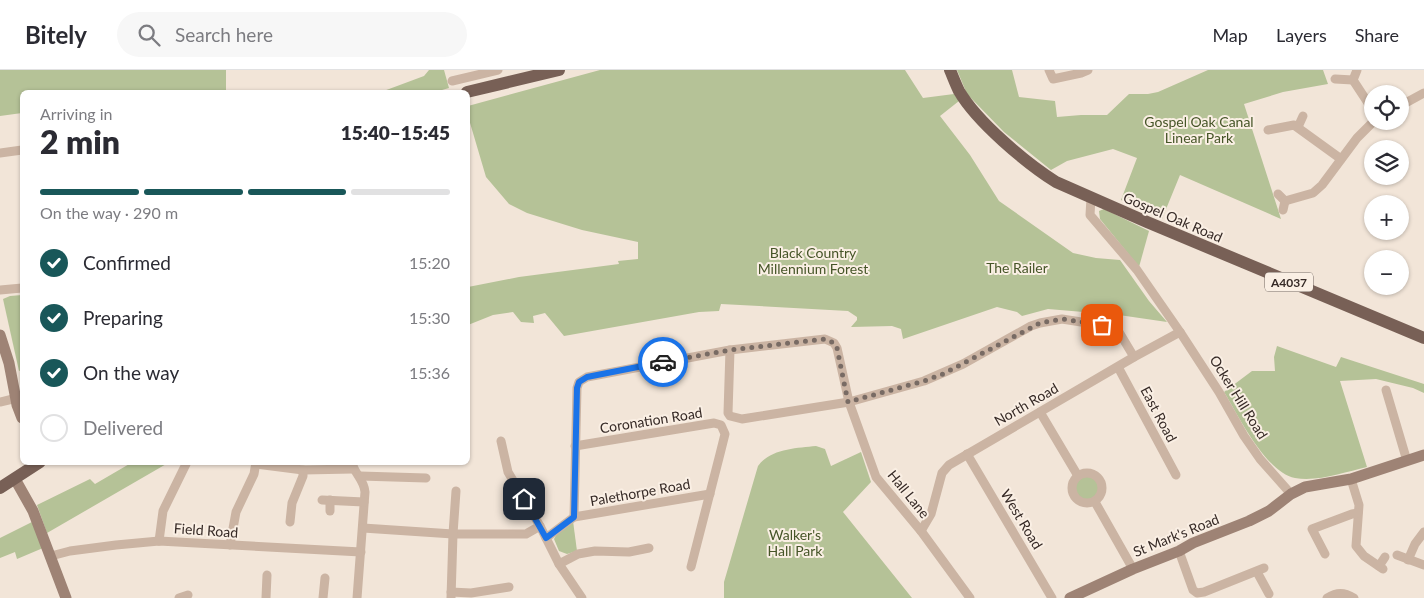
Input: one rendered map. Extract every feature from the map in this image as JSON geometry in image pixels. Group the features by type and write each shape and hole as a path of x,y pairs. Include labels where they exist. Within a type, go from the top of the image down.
{"main road":[{"path":"470,91 559,70"},
{"name":"Gospel Oak Road","path":"950,70 960,92 977,114 1002,140 1043,174 1056,182 1424,338"},
{"path":"0,488 36,465"}],"street":[{"path":"452,81 498,70"},
{"path":"1049,70 1053,79 1088,70"},
{"path":"1353,80 1357,70"},
{"path":"1335,79 1353,80"},
{"path":"1353,80 1364,97"},
{"path":"1409,101 1424,93"},
{"path":"1298,127 1303,116"},
{"path":"1268,130 1294,125 1341,159"},
{"path":"1282,202 1313,193 1322,186 1365,130"},
{"path":"0,153 20,150"},
{"name":"Ocker Hill Road","path":"1091,198 1090,215 1137,270 1220,392 1254,451 1291,494"},
{"path":"0,290 20,288"},
{"path":"546,538 574,517 577,388 579,382 587,377 730,350 728,413 734,418 742,419 848,402 924,381 963,364 1031,326 1052,320 1062,319 1113,328 1119,332 1134,357"},
{"name":"North Road","path":"922,531 931,514 942,473 949,465 1180,332"},
{"path":"0,337 9,363 20,413"},
{"name":"Hall Lane","path":"730,350 819,339 829,340 837,348 848,402 876,477 922,531 970,598"},
{"name":"East Road","path":"1118,366 1176,475"},
{"path":"1386,390 1407,461"},
{"path":"0,402 17,398"},
{"path":"1040,412 1078,476"},
{"name":"Coronation Road","path":"575,446 714,423 721,425 724,434 710,494"},
{"path":"501,441 508,472 540,526 559,564 582,598"},
{"name":"West Road","path":"967,454 1052,598"},
{"path":"1291,494 1305,487 1351,479 1424,455"},
{"path":"160,541 163,511 186,465"},
{"path":"230,545 236,512 254,474 256,465"},
{"path":"269,465 303,470 355,469 426,478"},
{"path":"355,469 364,484 363,528 357,598"},
{"path":"290,522 292,503 303,476 303,470"},
{"path":"1090,473 1096,475 1100,480 1102,492 1100,498 1095,502 1088,504 1080,502 1074,497 1071,489 1073,482 1078,476 1090,473"},
{"path":"15,479 33,511 66,598"},
{"path":"1351,479 1359,505 1356,546 1358,551 1381,568 1385,557"},
{"path":"456,491 451,595 509,587"},
{"path":"691,567 710,494"},
{"name":"Palethorpe Road","path":"574,517 710,494"},
{"name":"St Mark's Road","path":"1070,598 1270,511 1291,494"},
{"path":"330,511 326,500 364,502"},
{"path":"1095,502 1133,569"},
{"path":"1325,554 1312,529 1358,513"},
{"path":"363,528 453,534 526,534 540,526"},
{"path":"1408,560 1415,544 1424,532"},
{"name":"Field Road","path":"51,556 70,551 160,541 360,552"},
{"path":"559,564 578,554 595,551 629,552 649,548"},
{"path":"1179,551 1193,590 1197,593 1260,570 1269,594"},
{"path":"1398,555 1424,565"},
{"path":"266,598 267,576"},
{"path":"324,598 325,578"},
{"path":"1327,598 1334,594 1346,594 1354,598"}],"green space":[{"path":"0,70 226,70 226,90 20,90 20,113 0,116"},
{"path":"429,70 444,70 449,88 442,90 386,90 424,76"},
{"path":"600,70 905,70 923,98 954,94 959,101 940,116 970,155 999,201 1073,253 1096,258 1120,260 1149,301 1167,322 1119,315 1048,309 1022,316 1017,312 997,307 903,339 901,329 892,326 851,327 857,320 857,317 848,311 721,304 719,311 699,312 564,336 545,313 533,316 534,323 521,322 513,312 493,315 470,324 470,287 519,277 619,264 618,261 638,259 638,242 582,230 527,213 509,204 486,177 470,123 470,105"},
{"name":"Gospel Oak Canal Linear Park","path":"957,70 1012,70 1019,97 1055,101 1057,117 1107,115 1129,94 1158,92 1208,70 1323,70 1328,84 1283,92 1244,104 1281,219 1180,175 1162,219 1121,200 1137,158 1113,149 1067,161 1051,170 1004,132 967,94"},
{"path":"1104,209 1149,231 1139,267 1100,219 1099,211"},
{"path":"20,295 19,371 3,299"},
{"path":"1277,346 1336,367 1341,357 1424,384 1424,393 1413,388 1376,379 1340,381 1367,467 1322,478 1295,478 1284,474 1263,455 1224,392 1252,371 1275,371 1274,357"},
{"name":"Walker's Hall Park","path":"816,446 825,449 831,466 861,452 871,482 843,512 912,598 724,598 724,582 758,466 769,456 784,450"},
{"path":"128,465 165,465 47,533 37,505 90,479 95,484"},
{"path":"1087,476 1095,480 1099,488 1095,496 1087,500 1079,496 1075,488 1079,480"},
{"path":"573,521 577,551 567,554 559,551 554,539 558,532"},
{"path":"32,522 43,548 17,559 15,552 0,558 0,538"}],"way so far":[{"path":"663,362 730,350 825,339 834,343 837,348 848,402 943,374 1031,326 1040,323 1062,319 1102,325"}],"route":[{"path":"524,499 546,538 574,517 577,388 579,382 587,377 663,362"}],"park label":[{"name":"Black Country Millennium Forest","path":"813,260"},
{"name":"The Railer","path":"1017,267"}]}
